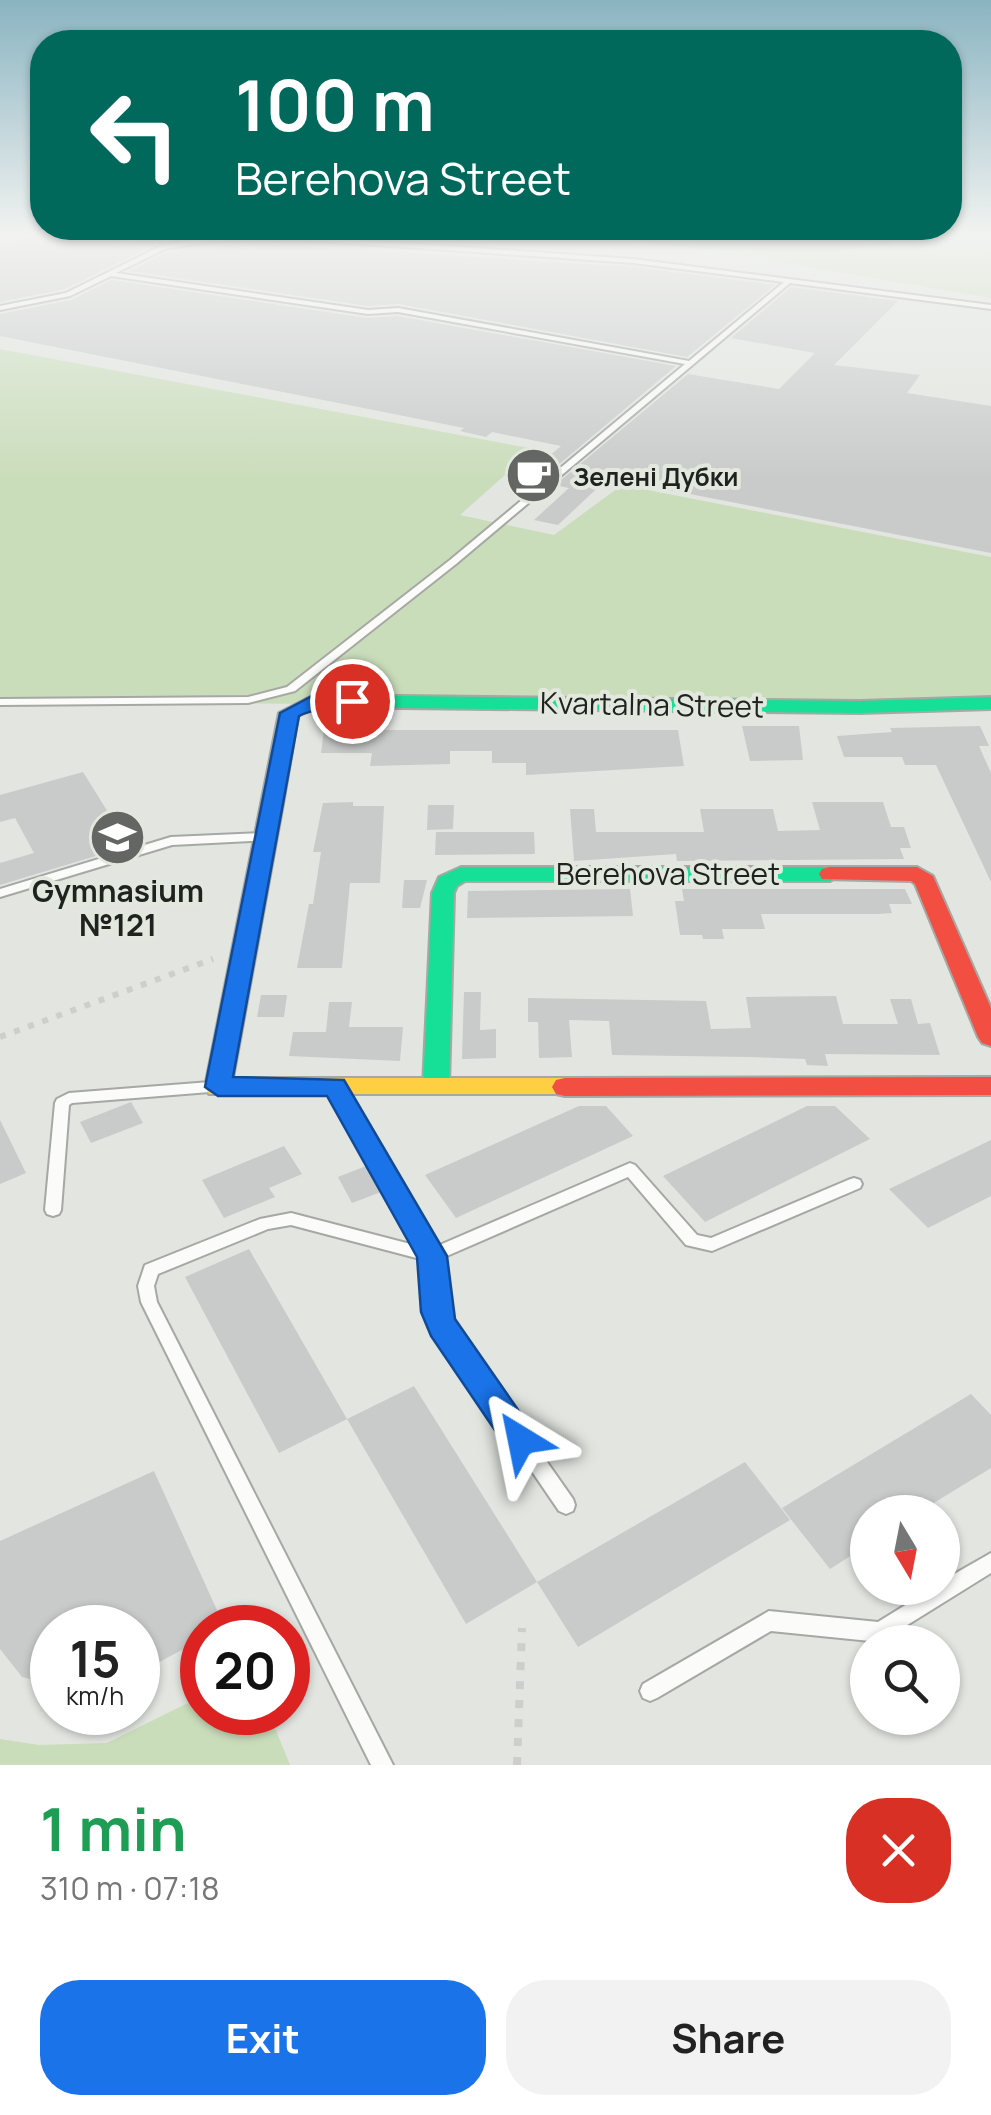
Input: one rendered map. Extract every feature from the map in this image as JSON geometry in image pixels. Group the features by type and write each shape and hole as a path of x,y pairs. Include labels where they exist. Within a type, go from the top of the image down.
{"street":[{"name":"Kvartalna Street","path":"266,837 290,713 314,701 860,707 991,703"},
{"path":"266,837 218,1087 991,1086"},
{"name":"Berehova Street","path":"436,1086 443,893 448,882 461,874 917,874 924,881 991,1037"}],"lane":[{"path":"428,315 691,363"},
{"path":"0,702 248,700 291,689 453,562 748,315"},
{"path":"0,894 172,841 266,837"},
{"path":"53,1210 62,1103 69,1098 218,1087"},
{"path":"335,1087 432,1256 436,1312 442,1326 566,1504"},
{"path":"382,1765 149,1302 146,1286 151,1270 279,1220 291,1219 432,1256 619,1170 639,1174 701,1245 854,1184"},
{"path":"650,1691 768,1621 880,1632 991,1562"}],"path":[{"path":"0,1037 246,947"},
{"path":"517,1765 522,1628"}],"shaded area":[{"path":"0,349 534,449 460,515 554,535 622,485 991,557 991,703 860,707 0,702"},
{"path":"180,1707 180,1735 278,1735 290,1765 0,1765 0,1739 39,1745 107,1743 123,1735 160,1735 160,1717"}],"building":[{"path":"0,315 398,316 676,366 538,482 522,479 561,446 492,432 486,437 460,431 464,428 0,336"},
{"path":"461,315 738,315 687,357"},
{"path":"758,315 884,315 834,365 920,375 907,393 991,406 991,553 608,478 558,525 534,520 569,488 555,485 688,374 779,389 815,353 731,338"},
{"path":"742,726 799,726 803,760 750,761"},
{"path":"980,726 989,746 979,746 991,773 991,882 936,765 905,765 902,757 844,757 837,736 892,732 890,728"},
{"path":"324,730 678,730 684,766 526,775 526,763 492,763 492,751 450,751 450,764 370,766 372,753 321,753"},
{"path":"83,772 129,846 0,885 0,863 34,853 15,818 0,822 0,795"},
{"path":"353,802 353,806 384,806 380,883 350,883 342,968 297,968 309,904 313,904 321,852 313,852 323,803"},
{"path":"812,802 883,802 891,827 904,827 911,848 900,848 904,859 677,861 676,854 574,861 570,809 594,809 596,832 704,832 700,809 773,809 778,831 820,830"},
{"path":"428,805 454,805 453,829 427,830"},
{"path":"436,832 534,832 535,854 435,855"},
{"path":"404,880 427,880 420,908 402,908"},
{"path":"630,889 633,916 467,918 468,891"},
{"path":"682,889 905,889 912,904 889,904 892,913 878,914 761,914 765,929 722,929 724,939 703,939 702,935 680,935 675,901 684,901"},
{"path":"464,992 481,992 480,1030 496,1029 496,1058 462,1059"},
{"path":"261,995 287,995 284,1017 257,1017"},
{"path":"836,996 843,1024 898,1024 890,999 911,999 918,1024 930,1023 940,1055 825,1054 828,1066 807,1065 805,1059 612,1055 609,1021 569,1020 572,1057 539,1058 538,1022 528,1022 528,998 706,1001 711,1029 751,1028 746,997"},
{"path":"329,1002 352,1002 349,1027 403,1027 400,1061 289,1056 293,1032 326,1032"},
{"path":"131,1102 143,1123 91,1143 80,1122"},
{"path":"579,1106 606,1106 633,1136 456,1218 425,1175"},
{"path":"807,1106 835,1106 870,1139 705,1222 663,1176"},
{"path":"0,1120 26,1173 0,1184"},
{"path":"991,1140 991,1196 928,1228 889,1189"},
{"path":"284,1146 302,1174 269,1188 275,1197 224,1218 202,1180"},
{"path":"366,1166 381,1192 352,1203 338,1177"},
{"path":"249,1249 347,1419 279,1453 185,1277"},
{"path":"414,1386 537,1582 466,1624 347,1419"},
{"path":"971,1394 991,1415 991,1468 947,1495 850,1495 850,1556 830,1569 782,1508"},
{"path":"745,1462 790,1520 578,1647 537,1582"},
{"path":"154,1471 215,1605 180,1605 180,1651 160,1662 160,1605 30,1605 30,1679 22,1677 0,1649 0,1541"}],"traffic: fast":[{"path":"272,804 289,713 314,701 860,707 991,703"},
{"path":"436,1086 443,893 447,882 461,874 830,874"}],"traffic: slow":[{"path":"272,804 218,1087 565,1087"}],"traffic: jam":[{"path":"830,874 917,874 925,881 991,1037"},
{"path":"565,1087 991,1086"}],"place":[{"name":"Зелені Дубки","path":"534,476"},
{"name":"Gymnasium №121","path":"118,838"}],"route":[{"path":"352,701 314,701 298,705 290,713 218,1087 335,1087 432,1256 436,1312 442,1326 521,1440"}]}
